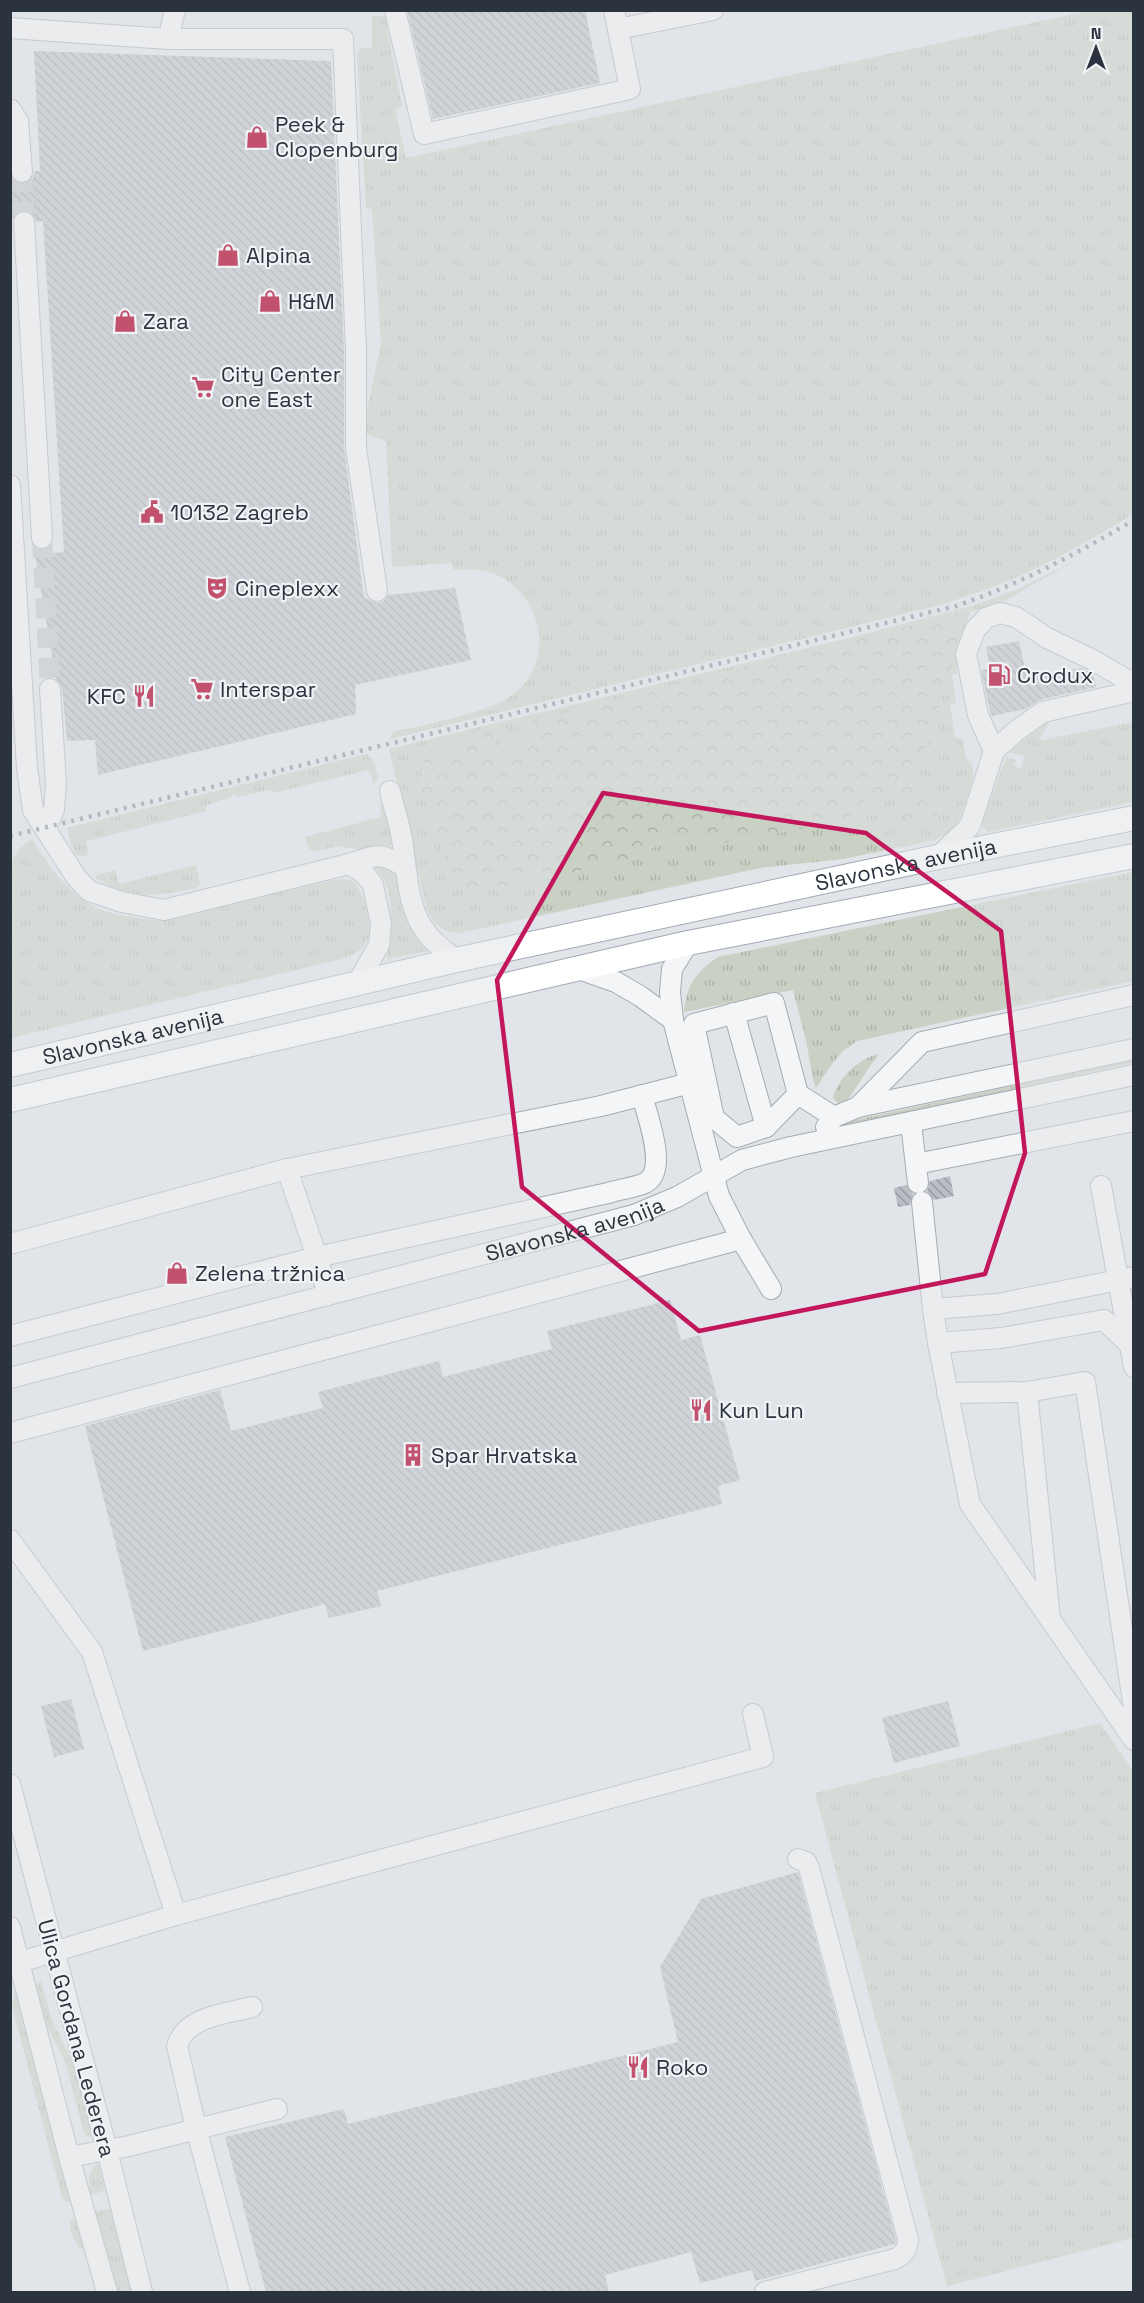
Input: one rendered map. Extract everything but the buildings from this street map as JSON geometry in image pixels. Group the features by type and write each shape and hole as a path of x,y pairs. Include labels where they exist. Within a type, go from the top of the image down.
{"main road":[{"name":"Slavonska avenija","path":"10,1065 456,960 938,857 1134,818"},
{"name":"Slavonska avenija","path":"10,1100 688,943 1134,856"}],"street":[{"path":"168,39 176,10"},
{"path":"395,10 424,134 630,90 616,20 713,10"},
{"path":"10,28 168,39 343,39 356,350 356,448 377,591"},
{"path":"10,109 18,121 22,172"},
{"path":"24,222 42,538"},
{"path":"10,485 27,768 33,810 76,877 89,891 122,902 164,910 349,864 374,855 389,857 405,867"},
{"path":"994,751 978,715 966,654 975,630 986,618 1000,613 1016,617 1047,638 1093,660 1134,684"},
{"path":"46,828 54,809 56,784 50,689"},
{"path":"938,857 970,826 994,751 1016,731 1043,712 1134,691"},
{"path":"390,791 403,844 412,903 428,936 456,960"},
{"path":"349,864 365,874 373,885 381,924 379,945 357,982"},
{"path":"688,943 672,969 670,992 673,1020 719,1196 771,1289"},
{"path":"579,969 616,982 673,1020"},
{"path":"858,1107 922,1042 1134,995"},
{"path":"798,1094 766,1127 737,1137 714,1118 694,1024 774,1003 798,1094 834,1117"},
{"path":"734,1013 766,1127"},
{"path":"813,1143 834,1117 858,1107 1134,1049"},
{"name":"Slavonska avenija","path":"10,1378 634,1215 677,1197 742,1160 1134,1075"},
{"path":"10,1244 287,1169 589,1108 690,1083"},
{"path":"10,1336 317,1257 646,1182 654,1175 657,1159 642,1095"},
{"path":"919,1183 1134,1121"},
{"path":"911,1123 938,1343 970,1504 1134,1740"},
{"path":"287,1169 317,1257 327,1295"},
{"path":"1101,1186 1125,1279 1129,1344 1134,1367"},
{"path":"10,1434 741,1239"},
{"path":"933,1309 997,1304 1125,1279"},
{"path":"938,1343 1001,1338 1104,1320 1129,1344"},
{"path":"947,1393 1027,1392 1085,1382 1134,1709"},
{"path":"1027,1392 1051,1621"},
{"path":"10,1540 92,1653 176,1915"},
{"path":"15,1964 176,1915 763,1757 753,1714"},
{"name":"Ulica Gordana Lederera","path":"10,1784 107,2150 142,2292"},
{"path":"765,2292 895,2259 902,2256 907,2249 908,2239 809,1868 806,1862 798,1859"},
{"name":"Ulica Gordana Lederera","path":"10,1927 15,1964 107,2292"},
{"path":"240,2292 196,2128 177,2046 180,2035 191,2024 252,2007"},
{"path":"69,2157 277,2109"}],"highlighted area":[{"path":"603,793 866,833 1001,931 1025,1153 985,1274 699,1331 522,1187 497,980"}],"green space":[{"path":"1088,11 1133,11 1133,514 1080,546 1013,579 937,606 390,739 393,732 490,707 514,694 527,681 535,665 539,649 539,633 528,602 517,589 497,575 479,570 454,570 452,563 392,567 386,441 362,433 381,344 372,209 366,208 357,53 361,48 372,49 372,16 385,16 402,107 395,109 406,158"},
{"path":"1072,562 1005,601 970,612 971,608 903,627 496,757 484,729 470,738 455,741 445,754 434,753 422,771 422,791 431,803 448,874 463,889 519,885 633,859 665,841 703,836 721,843 844,821 866,800 904,789 915,793 912,789 957,653 957,674 952,675 956,703 950,705 955,737 963,740 966,758 972,764 973,778 962,815 954,829 936,840 843,859 760,868 460,933 443,929 429,913 389,749 861,635 975,605 1018,589"},
{"path":"972,608 912,789 915,793 929,789 937,816 908,822 895,808 903,790 866,800 845,821 721,843 703,836 665,841 633,859 519,885 463,889 448,874 431,803 422,791 424,759 434,753 445,754 455,741 470,738 484,729 495,731 496,757 523,747 532,721"},
{"path":"1133,722 1133,802 988,832 981,825 1006,757 1016,760 1014,766 1021,768 1025,756 1008,752 1043,724 1049,723 1040,738 1042,740"},
{"path":"366,754 373,761 378,777 374,784 368,770 274,793 270,790 237,797 234,794 205,806 206,811 86,841 89,855 83,856 75,853 71,844 67,828"},
{"path":"380,804 386,808 393,847 380,845 361,850 339,846 316,851 309,849 305,837 381,817"},
{"path":"32,839 54,871 72,891 93,906 123,916 155,920 340,879 349,880 354,882 361,892 368,915 370,931 368,940 357,952 346,958 11,1038 11,861 21,847"},
{"path":"376,863 392,871 396,877 406,919 412,932 429,948 428,951 387,959 391,923 390,898 387,886 373,866"},
{"path":"196,865 200,884 196,888 169,893 145,895 133,893 96,878 96,875 115,870 119,884"},
{"path":"1133,872 1133,981 857,1041 843,1051 816,1088 793,990 684,1012 687,995 694,980 718,957"},
{"path":"878,1054 847,1101 839,1104 833,1098 844,1076 863,1060"},
{"path":"1133,1060 1133,1063 845,1125 841,1123"},
{"path":"1100,1723 1133,1771 1133,2238 947,2286 815,1793"},
{"path":"41,1981 52,2021 72,2060 92,2135 90,2137 86,2136 83,2130 65,2061 48,2029 36,1987 36,1984"},
{"path":"15,1989 72,2201 66,2202 62,2198 12,2006"},
{"path":"96,2164 99,2165 105,2191 90,2195 89,2174"},
{"path":"110,2209 132,2292 118,2292 94,2212"},
{"path":"76,2217 84,2249 81,2249 71,2233 70,2221"}],"tunnel":[{"path":"22,172 24,222"},
{"path":"42,538 50,689"}],"railway":[{"path":"10,836 956,606 1047,568 1134,520"}],"place":[{"name":"Peek & Clopenburg","path":"257,137"},
{"name":"Alpina","path":"228,255"},
{"name":"H&M","path":"270,301"},
{"name":"Zara","path":"125,321"},
{"name":"City Center one East","path":"203,387"},
{"name":"10132 Zagreb","path":"152,512"},
{"name":"Cineplexx","path":"217,588"},
{"name":"Crodux","path":"999,675"},
{"name":"Interspar","path":"202,689"},
{"name":"KFC","path":"144,696"},
{"name":"Zelena tržnica","path":"177,1273"},
{"name":"Kun Lun","path":"701,1410"},
{"name":"Spar Hrvatska","path":"413,1455"},
{"name":"Roko","path":"638,2067"}]}
